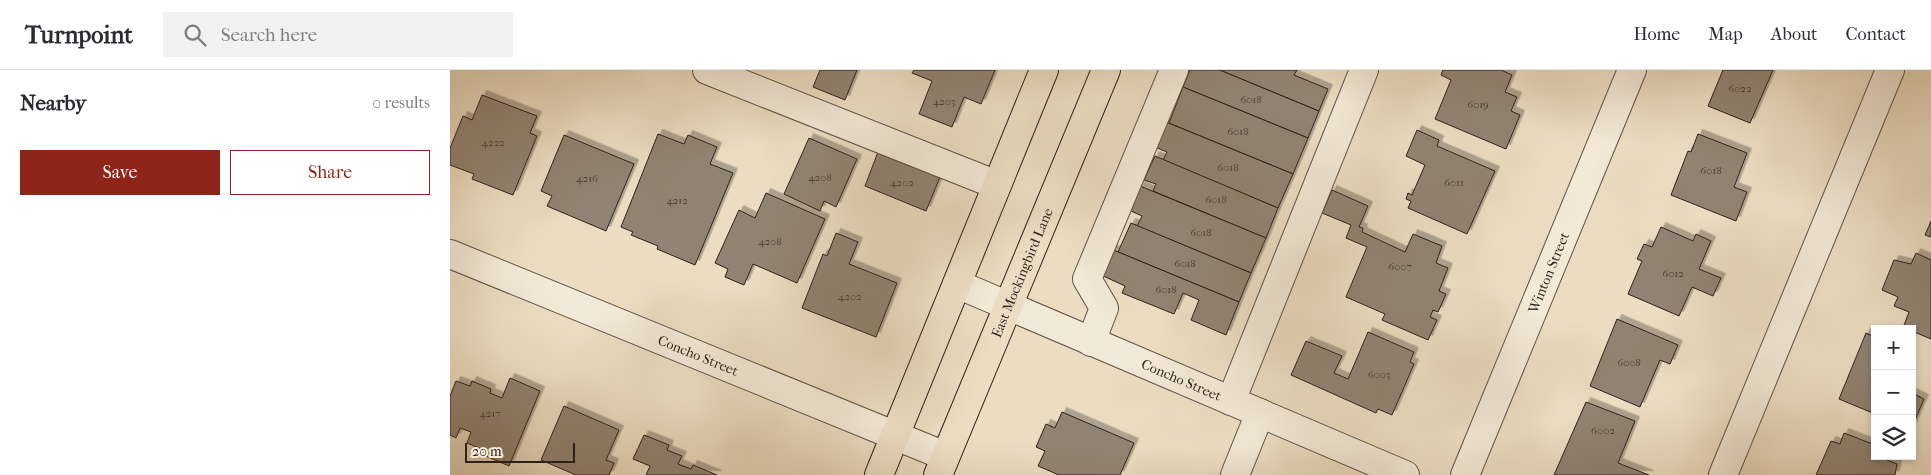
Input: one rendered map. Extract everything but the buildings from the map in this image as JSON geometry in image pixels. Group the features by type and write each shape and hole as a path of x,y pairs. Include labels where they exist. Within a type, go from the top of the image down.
{"main road":[{"path":"879,475 1044,70"},
{"name":"East Mockingbird Lane","path":"942,465 1106,70"}],"street":[{"path":"707,70 997,185"},
{"path":"1091,342 1104,308 1088,279 1174,70"},
{"path":"1231,401 1364,70"},
{"name":"Winton Street","path":"1465,475 1632,70"},
{"path":"1723,475 1890,70"},
{"name":"Concho Street","path":"450,254 894,436 942,465"},
{"name":"Concho Street","path":"957,284 1405,475"},
{"path":"1235,475 1260,413"}]}
